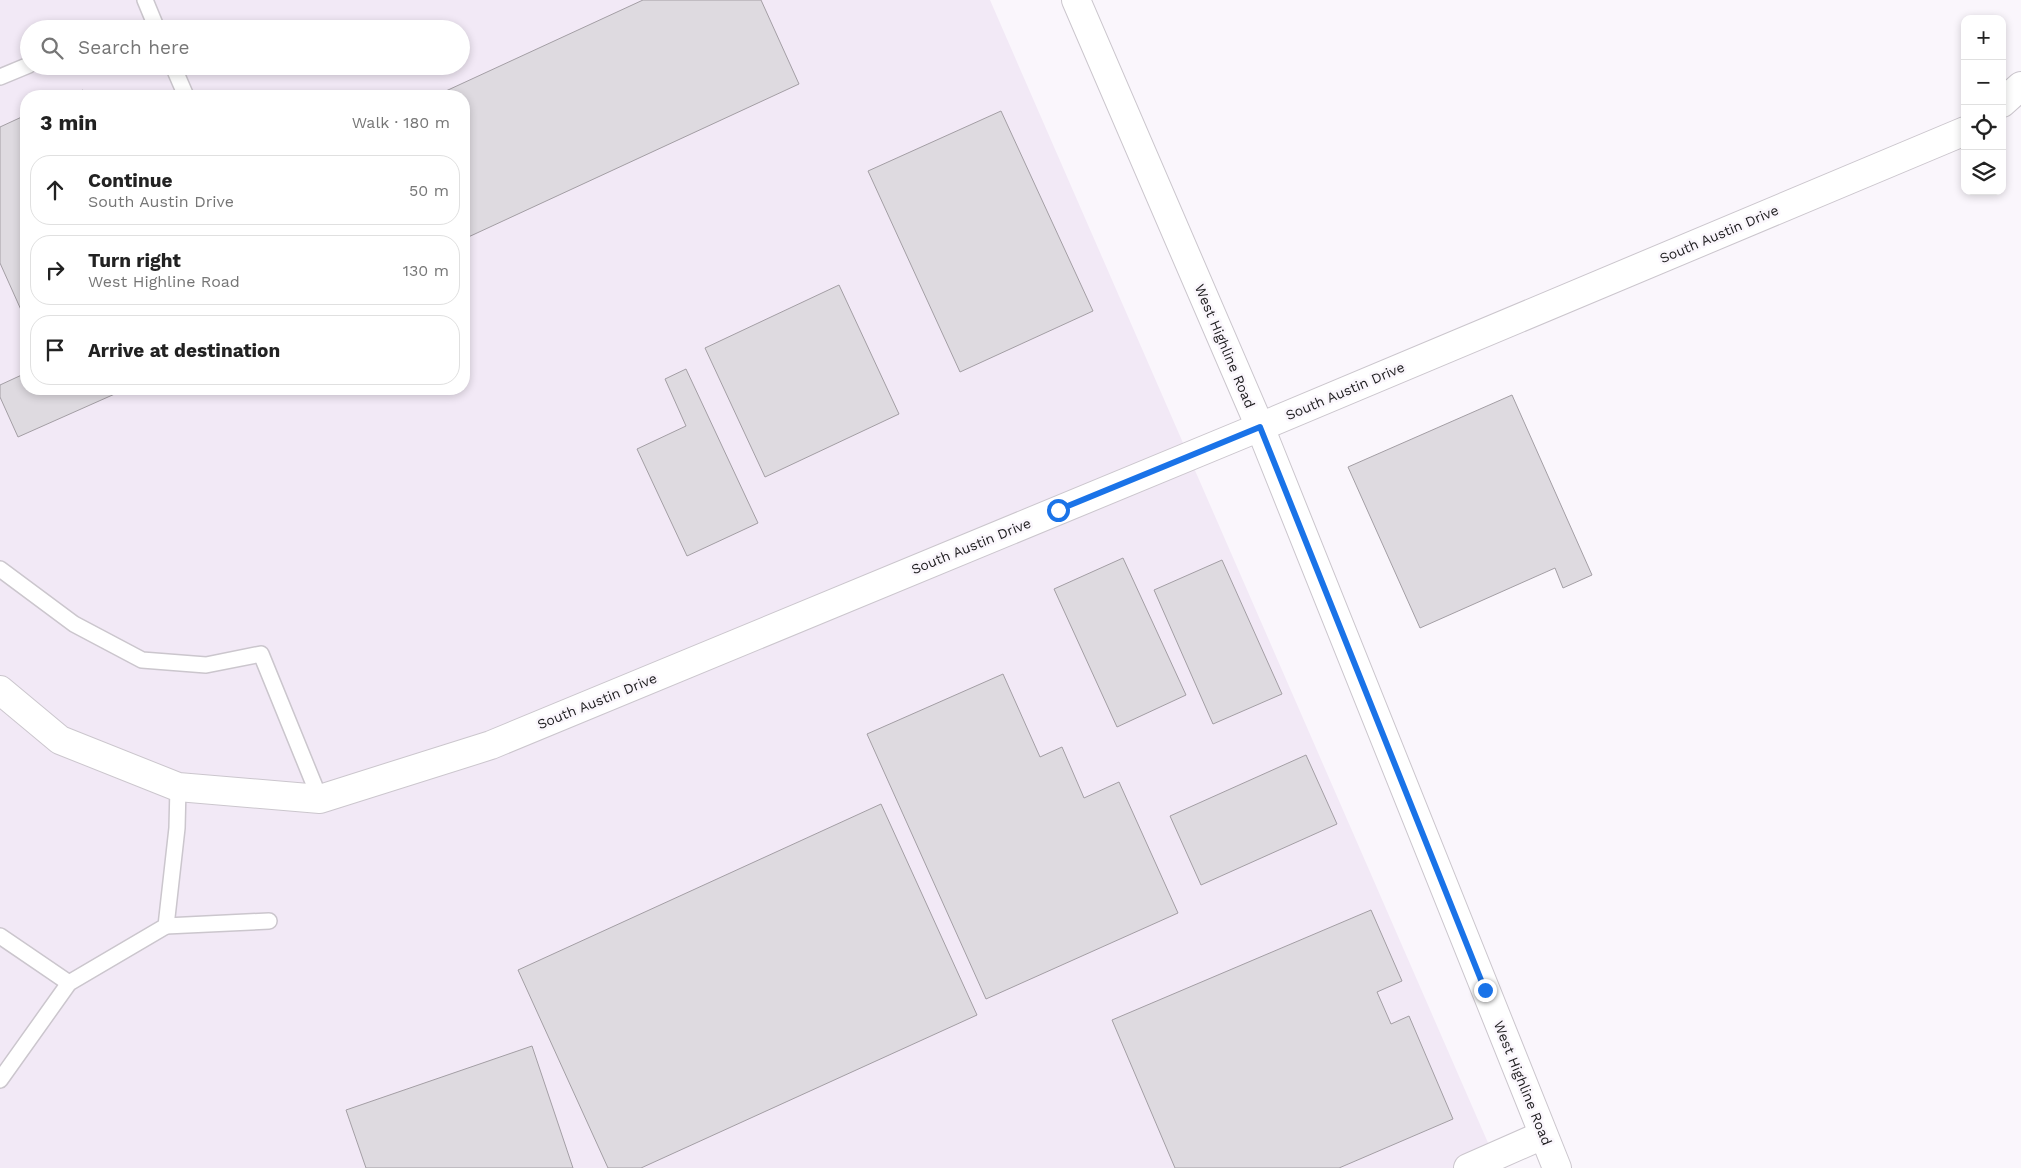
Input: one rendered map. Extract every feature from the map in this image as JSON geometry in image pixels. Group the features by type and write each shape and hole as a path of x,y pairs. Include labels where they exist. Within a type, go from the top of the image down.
{"street":[{"name":"West Highline Road","path":"1076,0 1260,427 1557,1168"},
{"path":"2006,99 2021,86"},
{"name":"South Austin Drive","path":"0,690 60,740 178,787 320,799 491,745 1260,427 1961,133"},
{"path":"1468,1168 1543,1135"}],"lane":[{"path":"145,0 153,20"},
{"path":"0,77 20,69"},
{"path":"177,75 183,90"},
{"path":"0,569 74,624 142,660 206,665 261,654 320,799"},
{"path":"166,926 177,828 178,787"},
{"path":"0,1080 69,983 166,926 269,921"},
{"path":"0,936 69,983"}],"shaded area":[{"path":"0,0 990,0 1499,1168 0,1168"}],"building":[{"path":"643,0 761,0 799,84 470,236 470,90 448,90"},
{"path":"1001,111 1093,311 960,372 868,171"},
{"path":"20,118 20,308 0,263 0,127"},
{"path":"839,285 899,414 765,477 705,348"},
{"path":"686,369 758,523 687,556 637,449 686,426 665,379"},
{"path":"20,376 20,395 112,395 18,437 0,397 0,385"},
{"path":"1512,395 1592,575 1563,588 1555,568 1420,628 1348,467"},
{"path":"1123,558 1186,695 1117,727 1054,589"},
{"path":"1222,560 1282,694 1213,724 1154,590"},
{"path":"1003,674 1040,757 1062,747 1084,798 1119,782 1178,913 986,999 867,734"},
{"path":"1306,755 1337,824 1201,885 1170,816"},
{"path":"881,804 977,1015 641,1168 608,1168 518,970"},
{"path":"1371,910 1402,981 1377,992 1391,1024 1409,1016 1453,1119 1339,1168 1175,1168 1112,1020"},
{"path":"532,1046 573,1168 366,1168 346,1110"}],"route":[{"path":"1058,510 1260,427 1485,990"}]}
